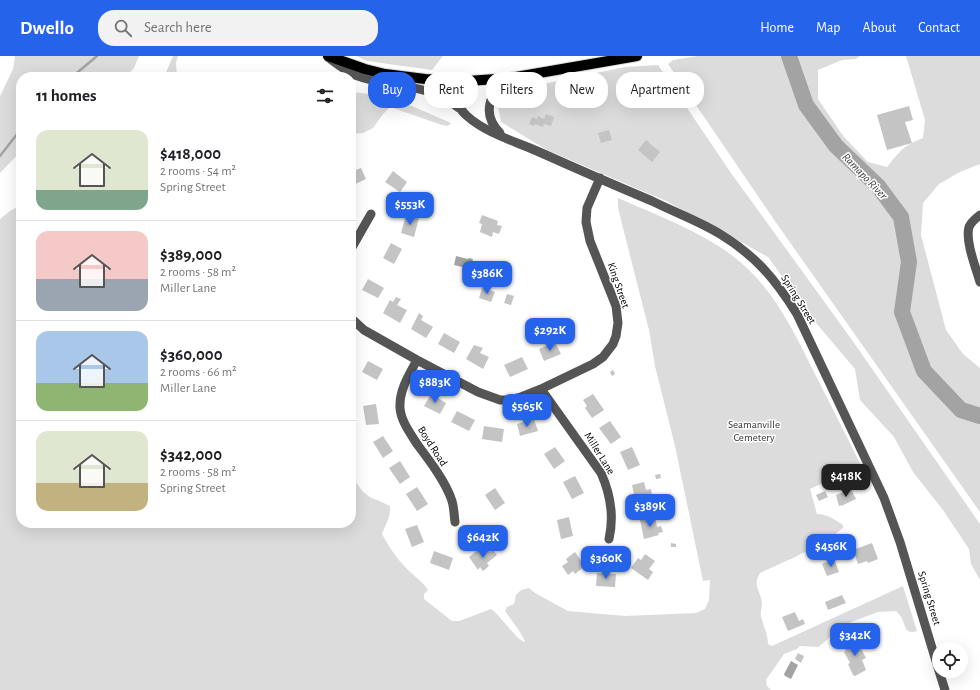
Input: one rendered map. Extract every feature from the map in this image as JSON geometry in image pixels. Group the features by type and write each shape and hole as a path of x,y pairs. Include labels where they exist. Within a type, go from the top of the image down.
{"main road":[{"path":"327,56 385,74 424,78"},
{"path":"544,72 637,56"}],"street":[{"path":"327,56 352,72"},
{"path":"356,74 369,79 424,89 438,94 453,103 462,111"},
{"name":"Spring Street","path":"461,108 473,121 504,137 692,219 719,233 746,251 764,269 780,288 797,314 884,498 900,542 932,648"},
{"path":"489,108 491,122 504,137"},
{"name":"King Street","path":"356,323 364,330 417,360 478,392 500,400 515,399 542,389 597,361 609,349 616,336 618,323 616,306 590,241 586,222 587,208 600,178"},
{"path":"356,241 371,214"},
{"path":"980,216 969,227 968,235 980,282"},
{"name":"Boyd Road","path":"417,360 404,384 400,408 412,435 446,488 452,501 455,522"},
{"name":"Miller Lane","path":"542,389 601,472 610,502 611,521 609,539"},
{"name":"Spring Street","path":"941,678 945,690"}],"green space":[{"path":"15,56 139,56 134,68 130,72 16,72 16,156 0,173 0,96 13,69"},
{"path":"173,56 178,56 176,63 177,72 166,72"},
{"path":"356,56 443,56 432,70 367,61"},
{"path":"698,56 860,56 856,59 842,60 818,70 818,99 844,137 868,162 887,167 902,150 911,143 923,138 925,120 906,56 980,56 980,164 960,172 939,184 923,203 921,235 946,330 963,354 980,368 980,512 777,224 698,108 704,108 704,72 673,72 668,64 673,60"},
{"path":"658,65 663,72 616,72 616,108 687,108 731,173 852,340 980,524 980,580 971,564 969,549 943,510 913,472 894,437 860,400 855,369 811,317 768,257 666,201 547,150 501,122 498,108 547,108 547,83 555,82 555,108 608,108 608,72 601,72 625,67"},
{"path":"356,93 368,94 368,108 389,108 373,128 363,133 356,134"},
{"path":"393,108 416,108 451,123 448,126"},
{"name":"Seamanville Cemetery","path":"618,198 681,226 726,251 751,272 763,285 782,311 806,355 861,465 810,489 817,514 833,519 843,525 843,528 814,548 760,573 757,585 762,603 761,614 768,644 772,646 903,586 917,631 910,632 906,630 901,617 896,611 878,612 843,625 834,631 827,640 818,647 800,646 797,649 784,654 766,680 767,686 771,690 0,690 0,219 10,211 16,208 16,528 356,528 356,481 363,491 370,497 390,506 389,517 382,534 400,562 428,590 424,594 424,599 452,621 459,621 491,609 517,637 524,642 525,641 518,629 505,611 507,607 514,604 516,595 521,590 529,588 535,593 568,611 625,616 696,613 705,609 709,600 710,580 703,581 675,446 655,366 649,330 618,207"}],"shaded area":[{"path":"456,256 473,259 470,269 454,265"},
{"path":"791,661 798,665 791,679 784,674"}],"building":[{"path":"909,106 913,120 905,122 912,143 887,150 877,115"},
{"path":"546,114 554,117 551,126 544,124 543,127 535,124 534,126 529,124 532,117 537,119 538,116 544,119"},
{"path":"609,130 612,140 601,143 598,133"},
{"path":"646,140 660,152 652,162 638,150"},
{"path":"361,168 366,179 356,184 356,170"},
{"path":"393,171 407,182 400,192 385,182"},
{"path":"406,215 419,218 414,237 401,233"},
{"path":"482,215 498,221 497,225 502,226 499,234 493,232 492,237 480,232 482,224 479,223"},
{"path":"391,243 402,249 394,264 383,258"},
{"path":"368,279 384,288 378,298 362,290"},
{"path":"482,288 495,292 491,302 479,298"},
{"path":"507,294 514,296 511,305 504,303"},
{"path":"396,297 401,299 397,305 407,310 400,323 383,313 390,300 393,302"},
{"path":"419,313 423,316 421,320 433,327 426,338 411,329"},
{"path":"444,333 460,342 454,353 438,344"},
{"path":"555,342 561,354 544,361 539,349"},
{"path":"474,345 483,348 480,353 489,357 483,369 466,359"},
{"path":"522,357 528,369 510,377 504,365"},
{"path":"368,361 383,369 377,380 362,372"},
{"path":"613,370 615,374 612,376 610,372"},
{"path":"431,394 446,403 440,414 424,406"},
{"path":"593,394 604,410 592,418 585,408 587,406 583,400"},
{"path":"376,404 379,424 366,425 363,406"},
{"path":"457,411 475,420 469,431 451,422"},
{"path":"534,419 538,431 520,436 517,424"},
{"path":"610,421 621,437 611,444 599,428"},
{"path":"484,426 504,429 502,442 482,439"},
{"path":"383,436 393,451 383,458 373,442"},
{"path":"555,447 565,461 554,469 544,454"},
{"path":"632,447 640,465 628,470 620,452"},
{"path":"400,461 410,477 400,484 389,468"},
{"path":"660,474 661,478 656,479 655,475"},
{"path":"575,476 584,493 572,499 563,482"},
{"path":"644,482 646,490 651,489 652,495 647,496 648,501 636,504 632,485"},
{"path":"417,487 428,504 417,511 406,494"},
{"path":"495,488 505,503 495,510 485,495"},
{"path":"851,489 856,499 839,506 836,495"},
{"path":"825,491 828,497 819,501 816,495"},
{"path":"655,516 657,527 661,526 663,532 658,533 659,535 644,539 640,520"},
{"path":"569,517 573,536 561,539 557,520"},
{"path":"417,525 424,542 412,547 405,529"},
{"path":"671,543 676,544 676,547 671,547"},
{"path":"872,543 878,559 868,563 867,561 858,564 853,550"},
{"path":"487,548 490,552 493,550 497,555 487,563 489,566 483,571 480,567 478,570 469,557 478,550 480,553"},
{"path":"434,551 453,558 449,570 430,563"},
{"path":"575,552 585,566 575,574 573,571 568,575 562,566 568,562 566,559"},
{"path":"645,554 655,561 649,569 653,572 648,580 631,568 638,558 641,560"},
{"path":"834,559 839,572 827,576 822,564"},
{"path":"597,573 616,574 615,587 596,586"},
{"path":"842,595 846,603 828,610 825,602"},
{"path":"795,612 799,621 803,619 805,624 788,631 782,617"},
{"path":"856,639 866,658 862,660 866,670 855,676 853,675 848,664 850,663 844,652 846,651 843,645"},
{"path":"798,653 804,656 801,663 795,659"}],"waterway":[{"path":"78,72 97,56"},
{"name":"Ramapo River","path":"789,56 806,105 836,146 878,186 901,217 909,262 902,312 924,371 961,410 980,416"},
{"path":"0,156 16,135"}]}
